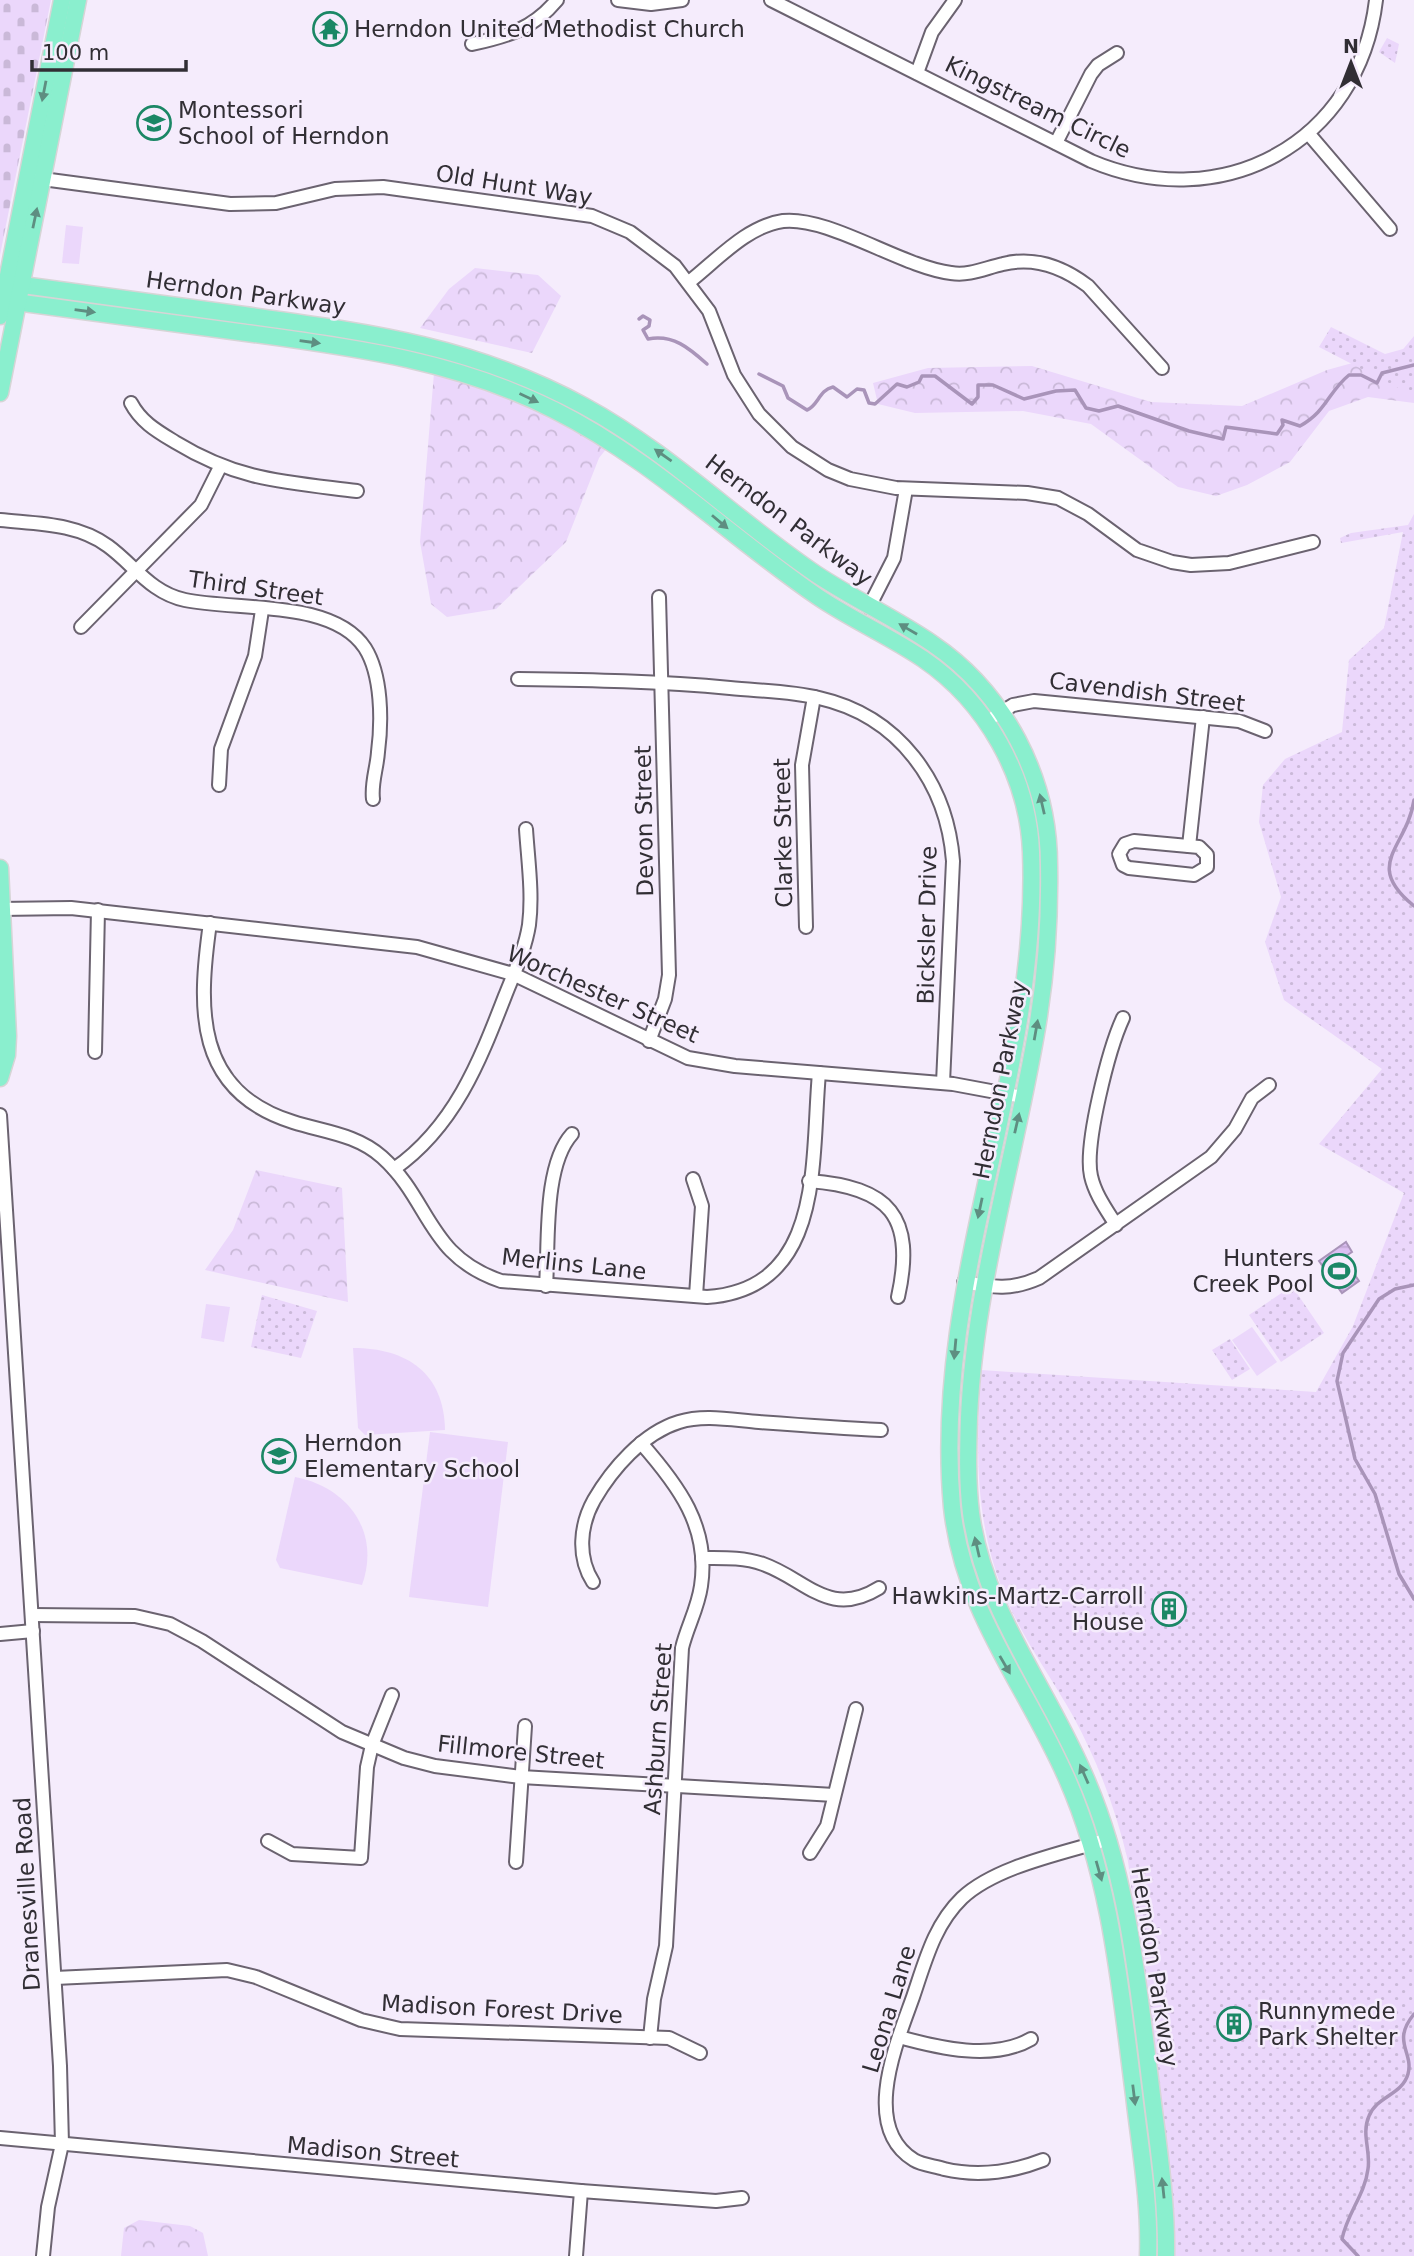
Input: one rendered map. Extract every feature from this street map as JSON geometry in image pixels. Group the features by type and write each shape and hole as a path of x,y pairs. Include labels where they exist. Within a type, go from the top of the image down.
{"main road":[{"path":"35,178 61,0"},
{"path":"0,393 5,304 9,283 78,0"},
{"name":"Herndon Parkway","path":"9,283 381,334 425,343 488,362 548,387 631,433 692,476 809,569 944,652 978,683 1002,712 1035,777 1049,848 1043,985 1023,1097 982,1285 972,1356 968,1464 972,1521 979,1555 1005,1625 1069,1741 1109,1839 1126,1904 1134,1955 1164,2195 1166,2256"},
{"name":"Herndon Parkway","path":"5,304 377,352 448,368 521,394 627,452 681,490 812,593 925,660 954,684 986,721 1016,777 1026,813 1031,851 1026,979 1005,1093 964,1282 956,1341 950,1451 953,1507 962,1561 988,1633 1057,1757 1091,1844 1115,1942 1147,2200 1148,2256"},
{"path":"0,868 8,1036 7,1055 0,1078"}],"street":[{"path":"472,44 513,35 533,24 556,0"},
{"path":"618,0 651,4 682,0"},
{"name":"Kingstream Circle","path":"771,0 1115,171 1138,177 1180,181 1213,178 1247,169 1288,148 1321,121 1351,82 1368,41 1376,0"},
{"path":"799,12 807,0"},
{"path":"917,72 932,33 955,0"},
{"path":"1055,143 1091,74 1098,65 1116,53"},
{"path":"1308,133 1390,229"},
{"name":"Old Hunt Way","path":"35,178 230,204 276,203 335,189 371,187 571,211 630,232 659,251 689,282 709,311 745,395 775,433 828,470 872,484 906,489 1027,493 1058,498 1088,514 1137,550 1191,565 1229,563 1313,542"},
{"path":"689,282 749,234 761,227 787,221 813,225 951,273 977,272 1018,261 1041,263 1062,269 1088,286 1162,368"},
{"path":"131,402 149,426 220,467 260,479 357,491"},
{"path":"81,627 201,505 220,467"},
{"path":"869,607 894,558 906,489"},
{"name":"Third Street","path":"0,520 81,531 109,546 157,590 184,600 332,621 355,636 376,674 380,739 373,779 373,800"},
{"name":"Devon Street","path":"649,1041 665,999 669,975 659,597"},
{"path":"219,785 221,749 255,656 262,610"},
{"name":"Bicksler Drive","path":"518,678 661,681 814,697 858,711 894,735 929,776 946,816 953,861 943,1083"},
{"name":"Clarke Street","path":"806,928 802,765 814,697"},
{"name":"Cavendish Street","path":"986,721 1013,705 1034,701 1239,721 1265,731"},
{"path":"1189,846 1203,717"},
{"path":"394,1169 425,1145 440,1128 471,1079 513,974 529,923 526,829"},
{"path":"1130,842 1189,846 1199,847 1207,855 1207,867 1199,874 1129,868 1120,860 1121,848 1130,842"},
{"name":"Worchester Street","path":"1,909 98,910 403,945 453,955 513,974 649,1041 712,1063 943,1083 1023,1097"},
{"path":"95,1052 98,910"},
{"name":"Merlins Lane","path":"210,923 202,988 204,1023 212,1051 234,1085 261,1108 282,1119 355,1139 394,1169 439,1238 458,1259 501,1281 696,1296 738,1292 777,1269 802,1230 819,1073"},
{"path":"1116,1225 1096,1191 1089,1164 1112,1045 1123,1018"},
{"path":"964,1282 1014,1288 1040,1278 1211,1157 1235,1129 1252,1098 1269,1085"},
{"name":"Dranesville Road","path":"0,1115 55,1978 62,2144 48,2207 43,2256"},
{"path":"546,1286 556,1164 565,1143 572,1135"},
{"path":"693,1179 702,1206 696,1296"},
{"path":"809,1181 852,1185 886,1205 901,1229 904,1244 904,1274 898,1297"},
{"path":"593,1582 583,1555 582,1537 589,1509 641,1443 667,1427 697,1419 881,1430"},
{"name":"Ashburn Street","path":"641,1443 668,1474 688,1503 702,1558 698,1604 682,1648 666,1946 654,1999 650,2038"},
{"path":"702,1558 732,1558 764,1564 805,1588 835,1599 859,1598 879,1588"},
{"name":"Fillmore Street","path":"32,1615 135,1616 170,1624 202,1641 324,1722 372,1745 435,1766 521,1777 834,1795"},
{"path":"0,1633 33,1631"},
{"path":"268,1842 292,1854 360,1858 366,1779 372,1745 391,1695"},
{"path":"810,1853 827,1826 856,1709"},
{"path":"516,1862 523,1800 521,1777 525,1726"},
{"name":"Leona Lane","path":"1043,2160 1014,2171 988,2172 957,2172 915,2161 900,2147 889,2126 886,2103 890,2066 933,1940 950,1910 963,1897 992,1877 1109,1839"},
{"name":"Madison Forest Drive","path":"55,1978 227,1970 256,1977 361,2020 400,2029 650,2038 682,2041 700,2053"},
{"path":"899,2036 938,2047 997,2051 1010,2049 1031,2039"},
{"name":"Madison Street","path":"0,2138 581,2191 716,2201 742,2197"},
{"path":"576,2256 581,2191"}],"green space":[{"path":"0,0 51,0 0,255"},
{"path":"1387,38 1399,44 1395,63 1379,52"},
{"path":"66,225 83,227 79,264 62,263"},
{"path":"475,268 538,275 561,296 532,353 420,328 449,289"},
{"path":"1331,327 1395,359 1414,336 1414,396 1319,347"},
{"path":"1414,346 1414,403 1368,397 1329,411 1290,462 1247,485 1216,496 1178,487 1091,424 1023,411 915,413 878,404 873,383 928,368 1032,366 1151,402 1242,406 1327,370"},
{"path":"434,373 523,404 607,448 599,458 566,542 496,609 447,617 431,604 420,542"},
{"path":"1414,514 1414,2256 1174,2256 1172,2215 1128,1861 1112,1805 1090,1751 1073,1716 1018,1623 994,1564 979,1482 981,1370 1316,1392 1353,1326 1404,1193 1319,1144 1382,1069 1284,1000 1265,942 1281,897 1259,822 1263,785 1285,759 1342,732 1349,660 1384,628 1403,532 1341,543 1340,538 1351,533 1408,525"},
{"path":"256,1170 342,1188 348,1302 205,1270 233,1230"},
{"path":"1292,1286 1324,1333 1281,1362 1249,1315"},
{"path":"262,1295 317,1311 301,1358 251,1347"},
{"path":"206,1304 230,1307 224,1342 201,1338"},
{"path":"1252,1327 1277,1362 1257,1376 1232,1340"},
{"path":"1230,1339 1250,1369 1232,1380 1212,1350"},
{"path":"353,1348 390,1353 419,1368 430,1379 438,1393 445,1430 365,1435 358,1428"},
{"path":"430,1432 508,1442 488,1607 409,1597"},
{"path":"295,1477 314,1482 330,1491 356,1515 367,1547 367,1566 362,1585 280,1568 276,1560"},
{"path":"139,2220 190,2226 203,2233 208,2256 121,2256 124,2228"}],"shaded area":[{"name":"Hunters Creek Pool","path":"1346,1242 1352,1252 1343,1258 1359,1281 1342,1293 1319,1261"}],"waterway":[{"path":"639,319 643,316 650,320 649,326 643,330 648,339 673,340 707,364"},
{"path":"759,374 783,386 788,398 807,410 825,391 833,387 847,397 857,389 864,390 869,403 875,404 897,384 907,387 919,382 922,376 935,376 972,404 978,397 978,385 993,385 1024,399 1056,391 1075,390 1086,408 1099,411 1118,406 1189,431 1223,439 1226,427 1277,434 1283,425 1282,420 1300,426 1322,408 1349,375 1361,375 1377,383 1382,373 1414,365"},
{"path":"1414,800 1410,817 1389,867 1391,878 1399,891 1414,906"},
{"path":"1414,1285 1395,1289 1379,1299 1343,1353 1337,1381 1355,1459 1375,1494 1399,1574 1414,1599"},
{"path":"1358,2256 1342,2239 1366,2178 1369,2162 1367,2123 1373,2109 1405,2081 1409,2066 1404,2032 1414,2014"}],"place":[{"name":"Herndon United Methodist Church","path":"330,29"},
{"name":"Montessori School of Herndon","path":"154,123"},
{"name":"Hunters Creek Pool","path":"1339,1271"},
{"name":"Herndon Elementary School","path":"279,1456"},
{"name":"Hawkins-Martz-Carroll House","path":"1169,1609"},
{"name":"Runnymede Park Shelter","path":"1234,2024"}]}
